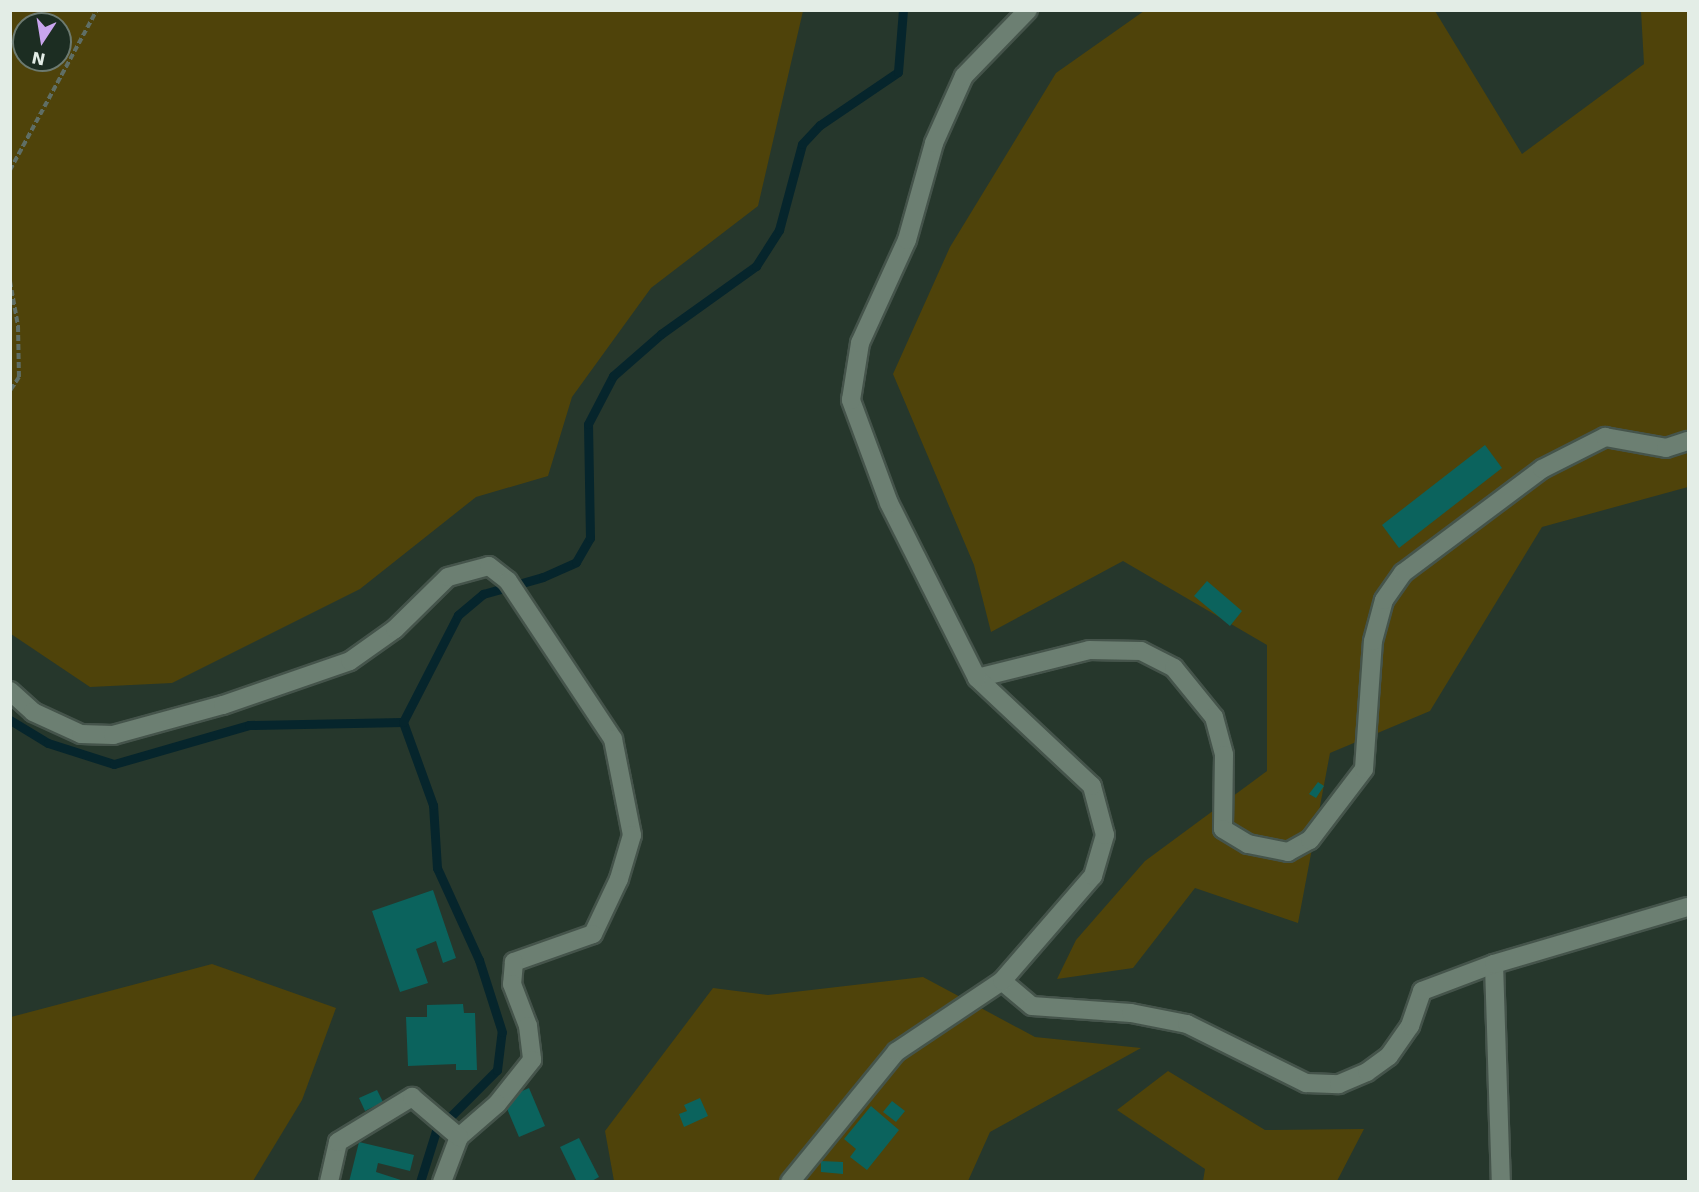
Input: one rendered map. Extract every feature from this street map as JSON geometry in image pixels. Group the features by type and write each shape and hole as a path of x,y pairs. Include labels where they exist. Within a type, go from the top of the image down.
{"street":[{"path":"790,1182 896,1052 1002,981 1093,876 1105,835 1092,786 977,678 889,503 851,400 860,343 907,240 934,143 964,76 1028,10"},
{"path":"977,678 1089,650 1141,651 1174,668 1214,717 1224,755 1223,829 1248,844 1288,852 1310,840 1364,769 1373,641 1384,600 1403,573 1542,469 1605,436 1666,448 1689,441"},
{"path":"10,691 33,712 81,734 113,735 223,705 350,661 395,629 448,577 489,566 508,581 613,739 632,835 618,879 593,934 514,962 512,984 528,1026 532,1060 497,1104 459,1137 442,1182"},
{"path":"1002,981 1032,1006 1131,1013 1187,1024 1306,1083 1339,1084 1367,1072 1389,1056 1410,1026 1422,991 1494,964 1689,907"},
{"path":"1494,964 1501,1182"},
{"path":"329,1182 338,1142 412,1098 459,1137"}],"path":[{"path":"10,170 97,10"},
{"path":"10,281 18,326 19,377 10,391"}],"shaded area":[{"path":"11,10 803,11 758,206 651,288 572,397 548,476 476,497 360,589 172,683 90,687 11,634"},
{"path":"1144,11 1435,11 1522,154 1644,64 1641,11 1688,11 1688,487 1542,527 1430,711 1330,753 1298,923 1195,888 1133,968 1057,979 1076,940 1145,861 1267,771 1267,645 1123,561 991,632 974,565 893,374 950,247 1056,73"},
{"path":"212,964 336,1008 302,1100 253,1181 11,1181 11,1017"},
{"path":"923,977 1035,1037 1141,1048 990,1132 968,1181 614,1181 605,1131 713,988 768,995"},
{"path":"1168,1071 1265,1130 1364,1129 1337,1181 1203,1181 1205,1169 1117,1110"}],"building":[{"path":"1485,445 1502,468 1399,548 1382,525"},
{"path":"1207,581 1242,611 1230,626 1194,596"},
{"path":"1318,782 1324,786 1316,798 1309,794"},
{"path":"433,890 456,958 443,963 436,941 416,949 428,983 400,992 372,911"},
{"path":"463,1004 464,1013 475,1013 477,1070 456,1070 456,1064 408,1066 406,1017 427,1017 427,1005"},
{"path":"529,1088 545,1126 519,1137 503,1099"},
{"path":"377,1090 383,1102 365,1111 359,1098"},
{"path":"700,1098 708,1116 684,1127 679,1114 687,1111 684,1105"},
{"path":"892,1101 905,1111 896,1122 883,1112"},
{"path":"871,1106 899,1130 867,1170 850,1157 856,1149 844,1139"},
{"path":"579,1138 599,1177 590,1182 577,1182 560,1147"},
{"path":"359,1142 414,1155 410,1171 378,1163 376,1172 407,1182 349,1182"},
{"path":"821,1161 843,1162 843,1174 821,1172"}],"waterway":[{"path":"420,1182 436,1131 497,1070 502,1032 479,960 437,868 433,805 403,722 458,615 483,594 543,577 576,562 590,538 588,424 613,376 661,334 756,266 779,230 802,144 820,125 898,72 903,10"},
{"path":"10,720 48,743 114,764 249,725 403,722"}]}
